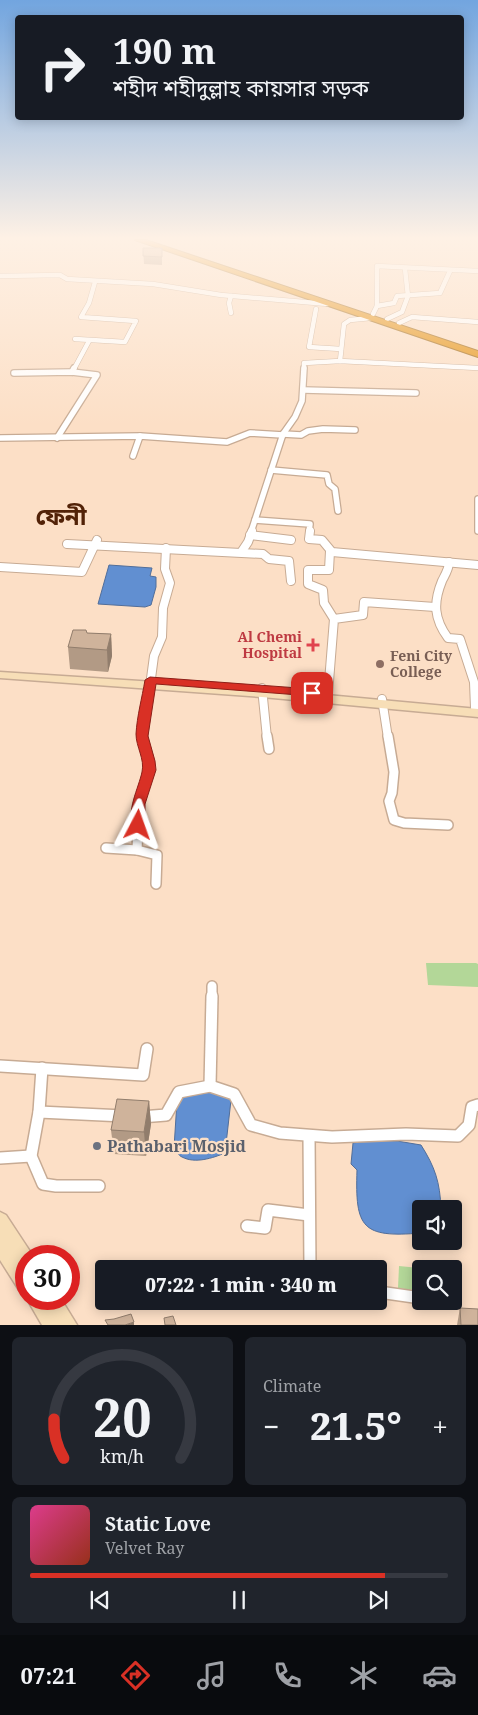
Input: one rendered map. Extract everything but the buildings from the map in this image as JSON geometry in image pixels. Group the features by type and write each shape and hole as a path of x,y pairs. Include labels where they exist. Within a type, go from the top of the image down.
{"highway":[{"path":"322,302 387,319 478,349"},
{"path":"331,302 478,354"}],"main road":[{"path":"0,670 477,709"},
{"path":"0,675 150,683"},
{"path":"262,691 328,694 382,702"},
{"path":"0,1221 15,1245"},
{"path":"0,1243 15,1266"},
{"path":"44,1310 54,1325"},
{"path":"57,1310 67,1325"}],"street":[{"path":"75,339 125,342 136,321 81,317 89,302"},
{"path":"229,302 231,313"},
{"path":"302,302 328,304"},
{"path":"340,362 343,329 346,321 372,316 377,302"},
{"path":"377,306 394,302"},
{"path":"387,319 402,312 406,302"},
{"path":"316,309 309,347 341,349"},
{"path":"399,323 412,317 478,322"},
{"path":"72,372 90,341"},
{"path":"242,552 250,535 283,435 295,417 304,390 304,363 340,362 478,368"},
{"path":"14,373 72,372 98,376 58,438"},
{"path":"304,390 416,393"},
{"path":"0,438 140,436 227,442 235,441 244,434 251,433 301,435 308,431 322,429 355,430"},
{"path":"133,456 140,436"},
{"path":"271,470 327,475 329,484 335,489 338,511"},
{"path":"478,499 478,531"},
{"path":"255,520 310,524 309,539 324,541 330,551 328,570 308,570 308,584 323,590 324,603 334,619 328,694"},
{"path":"250,535 291,540"},
{"path":"67,544 96,543 263,554 269,558 289,561 291,581"},
{"path":"0,566 82,572 96,543"},
{"path":"138,850 139,804 149,770 149,761 142,736 154,656 162,637 163,608 170,582 165,569 166,548"},
{"path":"330,551 478,565"},
{"path":"449,562 449,566 437,591 436,615 448,638 460,639 474,682 477,709"},
{"path":"334,619 363,615 364,602 435,607"},
{"path":"262,691 264,721 269,749"},
{"path":"382,702 394,772 392,793 389,801 394,820 404,823 448,825"},
{"path":"106,848 138,850 157,855 156,884"},
{"path":"210,1086 212,986"},
{"path":"0,1066 142,1075 147,1049"},
{"path":"42,1068 39,1112 31,1156 43,1184 56,1186 99,1186"},
{"path":"39,1112 156,1117 166,1115 178,1092 210,1086 234,1094 251,1125 280,1132 309,1136 360,1137 406,1134 458,1136 469,1125 472,1106 478,1105"},
{"path":"309,1136 310,1260"},
{"path":"0,1158 31,1156"},
{"path":"247,1226 265,1228 268,1210 309,1215"},
{"path":"387,1293 412,1297"}],"green space":[{"path":"426,963 476,963 478,964 478,987 428,985"},
{"path":"399,1266 412,1267 412,1290 398,1288"}],"water":[{"path":"109,565 152,568 150,576 156,577 156,587 151,605 145,607 98,604"},
{"path":"203,1092 222,1093 231,1100 225,1153 204,1160 187,1159 180,1156 174,1148 177,1101 185,1094"},
{"path":"397,1141 421,1145 433,1168 438,1183 440,1200 412,1200 412,1233 374,1231 366,1225 361,1217 358,1205 357,1170 351,1164 353,1143"}],"place":[{"name":"Al Chemi Hospital","path":"313,645"},
{"name":"Feni City College","path":"380,664"},
{"name":"Pathabari Mosjid","path":"97,1146"}],"district":[{"name":"ফেনী","path":"61,517"}],"route":[{"path":"138,825 139,804 149,770 149,761 144,749 142,736 150,680 312,693"}]}
